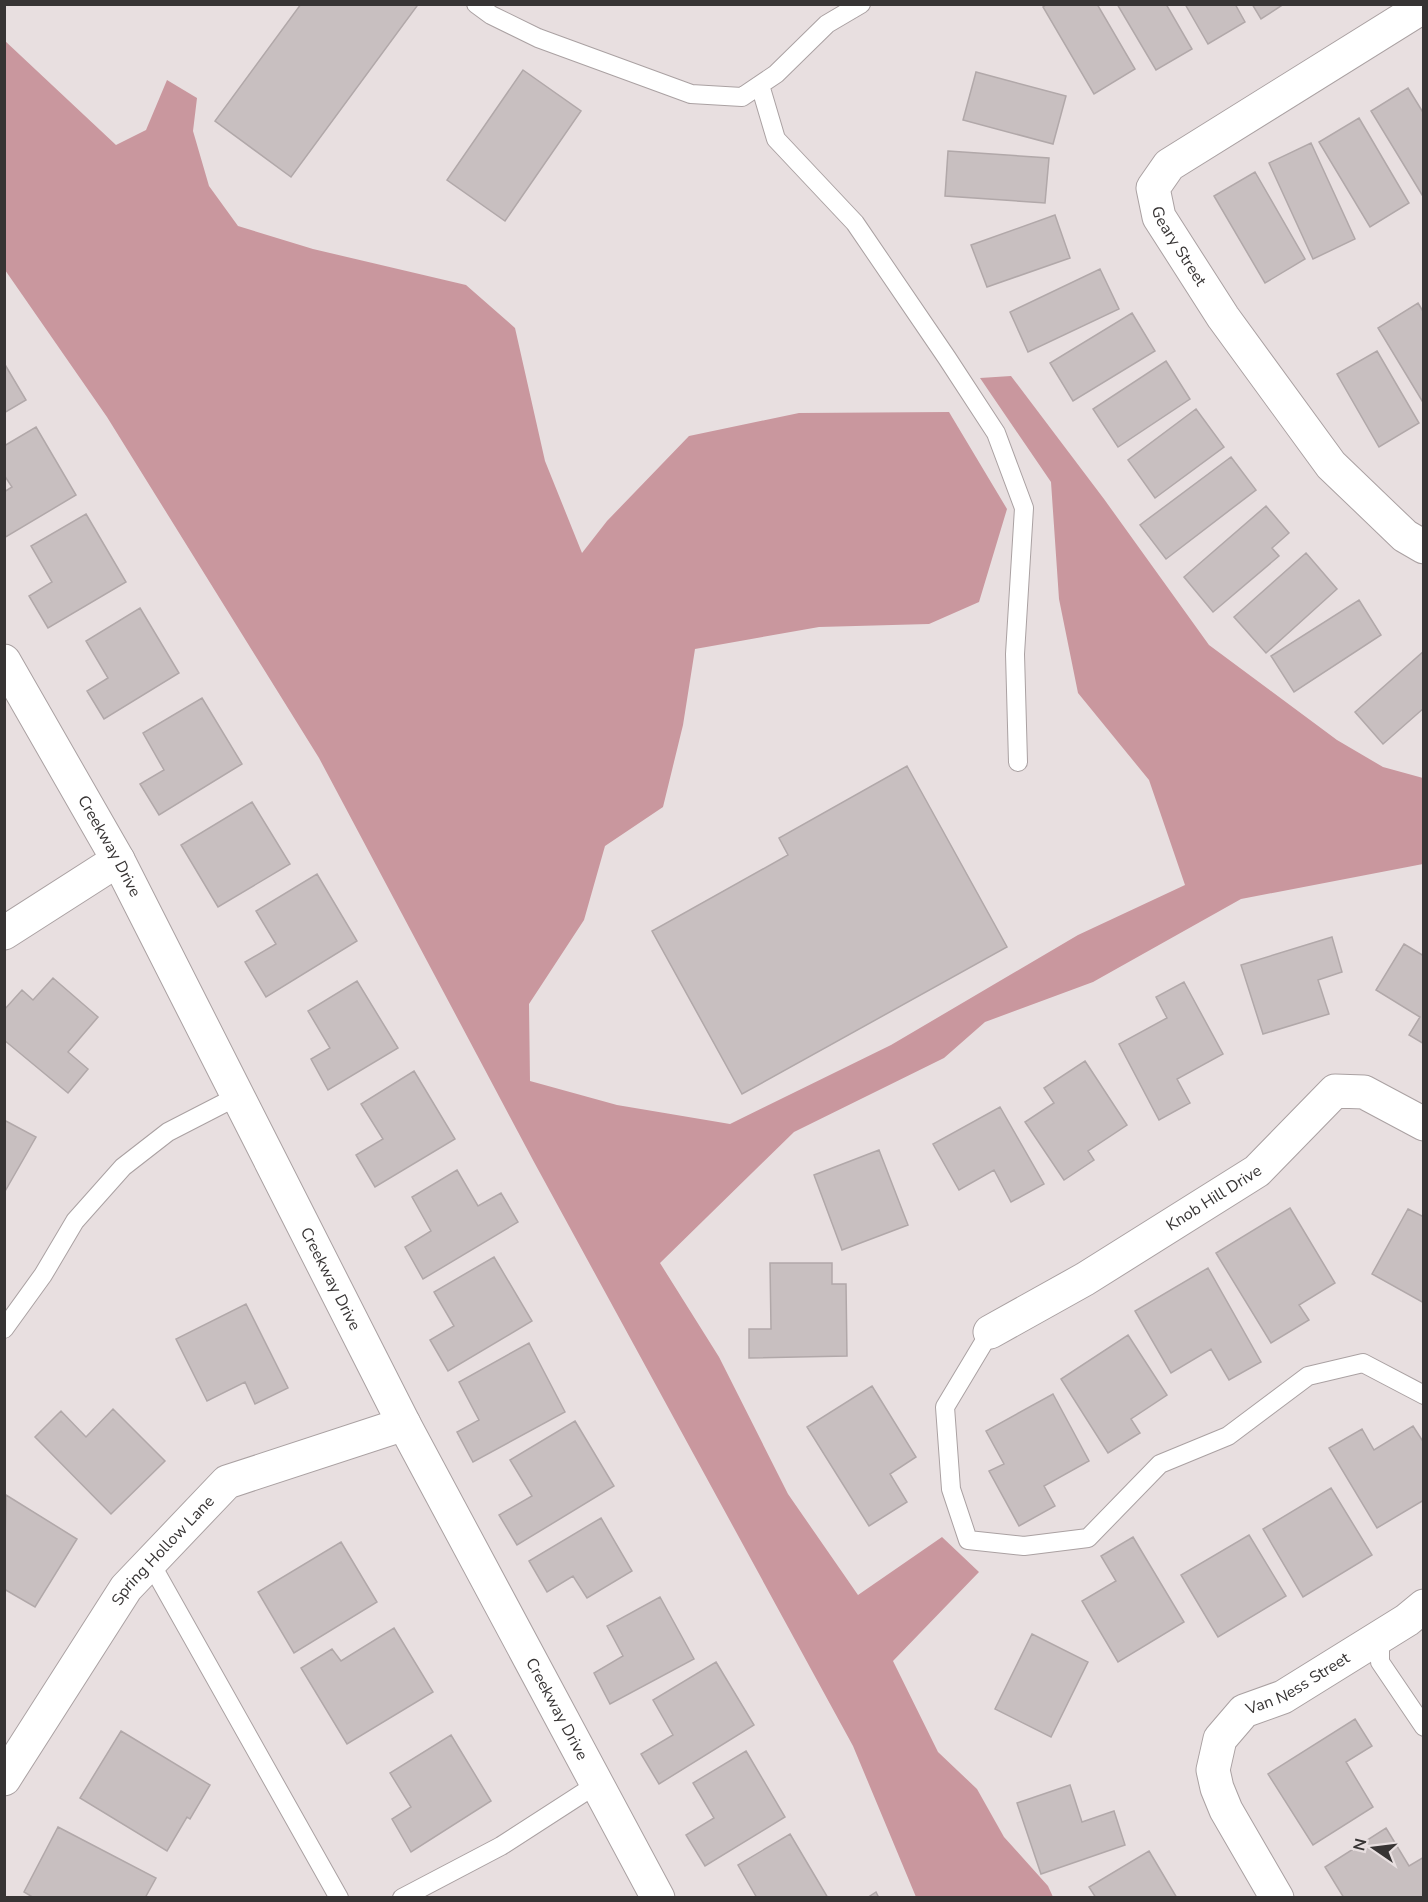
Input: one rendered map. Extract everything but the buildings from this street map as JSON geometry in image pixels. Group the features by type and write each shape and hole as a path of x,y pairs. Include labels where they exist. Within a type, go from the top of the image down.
{"street":[{"name":"Geary Street","path":"1417,535 1331,465 1223,317 1158,217 1153,188 1169,165 1424,6"},
{"name":"Creekway Drive","path":"4,661 118,860 404,1424 658,1898"},
{"path":"4,933 118,860"},
{"name":"Knob Hill Drive","path":"990,1332 1085,1279 1257,1171 1335,1091 1364,1092 1424,1124"},
{"name":"Spring Hollow Lane","path":"4,1779 126,1588 227,1482 404,1424"},
{"name":"Van Ness Street","path":"1276,1898 1226,1810 1217,1788 1213,1770 1220,1738 1244,1712 1284,1697 1407,1620 1424,1606"}],"lane":[{"path":"476,4 491,15 538,38 691,94 742,97 776,74 827,24 861,4"},
{"path":"760,85 776,139 855,223 996,434 1024,508 1015,654 1018,762"},
{"path":"4,1329 43,1275 75,1221 123,1167 168,1132 238,1096"},
{"path":"990,1332 945,1407 951,1489 968,1540 1024,1546 1088,1538 1160,1464 1228,1436 1308,1376 1363,1363 1424,1395"},
{"path":"150,1562 339,1898"},
{"path":"1380,1637 1380,1662 1424,1727"},
{"path":"402,1898 501,1846 597,1784"}],"shaded area":[{"path":"4,40 116,145 146,130 167,80 197,98 193,131 209,186 238,226 313,249 466,285 515,328 545,461 582,553 607,521 689,436 799,413 949,412 1007,509 979,602 929,624 819,627 695,649 683,725 663,807 605,846 584,920 529,1004 530,1081 617,1105 730,1124 891,1045 1078,935 1185,885 1149,780 1078,693 1059,599 1051,482 980,378 1011,376 1104,499 1209,645 1337,740 1383,767 1423,778 1423,864 1241,899 1093,982 985,1022 944,1058 794,1132 660,1263 719,1357 788,1494 858,1595 942,1537 979,1572 893,1661 938,1752 977,1789 1004,1837 1048,1886 1053,1897 916,1897 853,1746 534,1162 319,758 107,417 5,270"}]}
